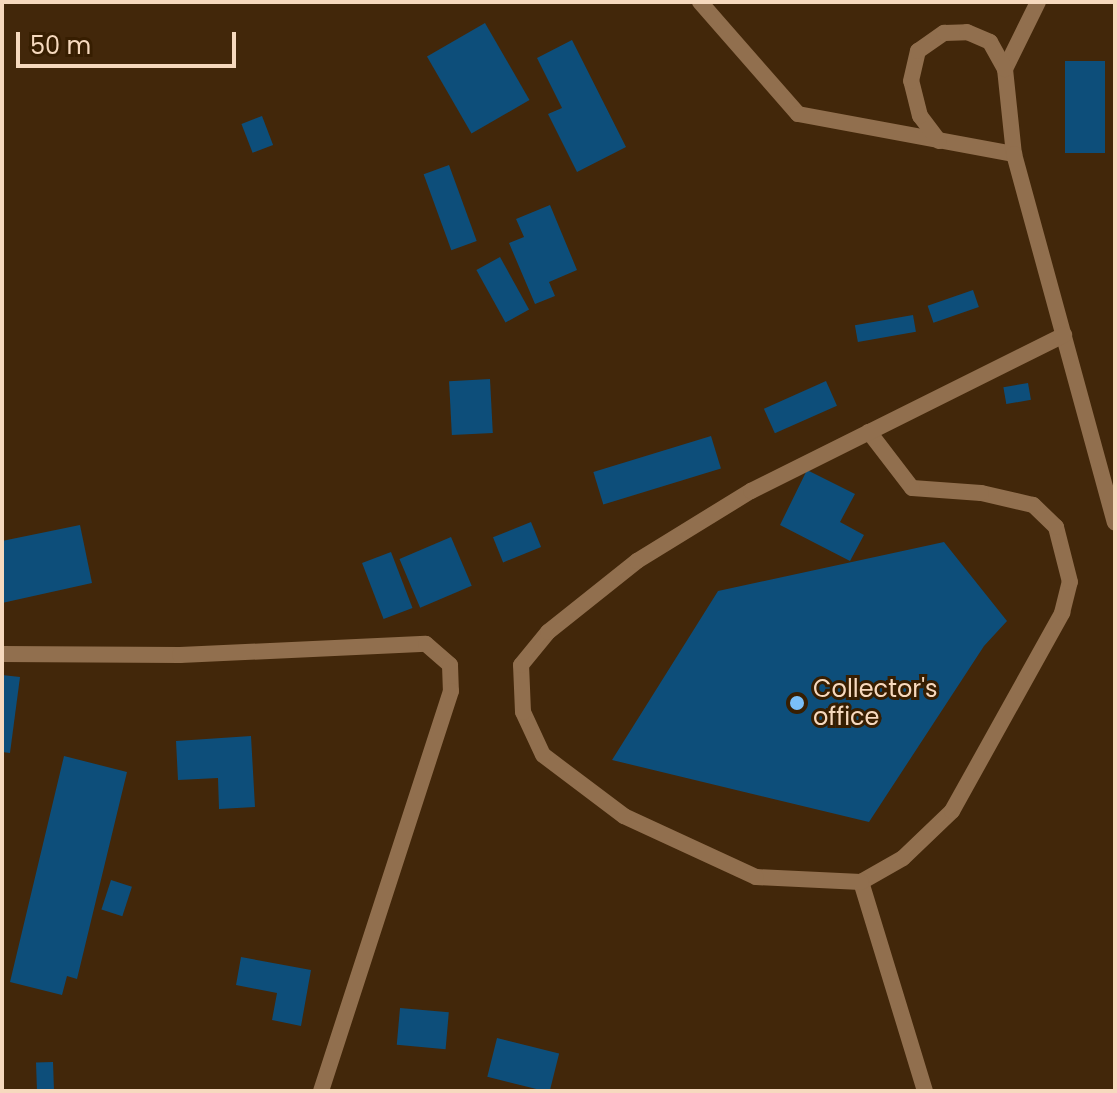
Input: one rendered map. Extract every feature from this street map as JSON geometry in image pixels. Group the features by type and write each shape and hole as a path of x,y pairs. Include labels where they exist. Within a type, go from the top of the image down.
{"street":[{"path":"700,2 798,114 1014,154"},
{"path":"1005,69 1038,2"},
{"path":"939,141 920,116 911,81 918,51 944,33 967,32 990,42 1005,69 1014,154 1115,522"},
{"path":"869,432 912,488 981,493 1033,505 1056,527 1070,582 1062,613 952,811 903,858 861,882 756,877 624,816 543,755 523,712 521,665 548,632 637,561 751,491 869,432 1064,335"},
{"path":"2,654 180,655 426,644 450,665 451,691 321,1091"},
{"path":"861,882 925,1091"}],"building":[{"path":"485,23 530,100 471,134 427,56"},
{"path":"572,40 626,147 577,172 548,114 562,108 537,58"},
{"path":"1065,61 1105,61 1105,153 1065,153"},
{"path":"262,116 273,145 253,153 241,124"},
{"path":"449,165 477,241 451,250 424,174"},
{"path":"550,205 577,270 549,282 555,296 535,304 509,243 524,237 516,219"},
{"path":"500,257 529,309 505,323 476,270"},
{"path":"973,290 979,307 933,323 928,306"},
{"path":"913,315 916,332 858,342 855,325"},
{"path":"490,379 493,433 452,435 449,381"},
{"path":"826,381 837,406 775,433 764,409"},
{"path":"1028,383 1031,400 1006,404 1003,387"},
{"path":"711,436 721,469 603,504 593,472"},
{"path":"807,470 855,494 840,522 864,535 850,561 780,525"},
{"path":"531,522 541,547 503,562 493,537"},
{"path":"80,525 92,583 2,603 2,541"},
{"path":"451,537 472,586 420,608 399,559"},
{"name":"Collector's office","path":"944,542 1007,621 984,646 869,822 612,760 718,591"},
{"path":"391,552 413,608 384,619 362,563"},
{"path":"2,675 20,677 10,753 2,752"},
{"path":"251,736 255,807 219,809 218,778 178,780 176,741"},
{"path":"64,756 127,772 77,979 67,976 62,995 10,982"},
{"path":"111,880 132,887 122,916 101,909"},
{"path":"241,957 311,970 301,1026 272,1020 277,993 236,985"},
{"path":"400,1008 449,1012 446,1049 397,1045"},
{"path":"497,1038 559,1053 550,1091 487,1077"},
{"path":"53,1062 54,1091 37,1091 36,1063"}],"place":[{"name":"Collector's office","path":"797,703"}]}
